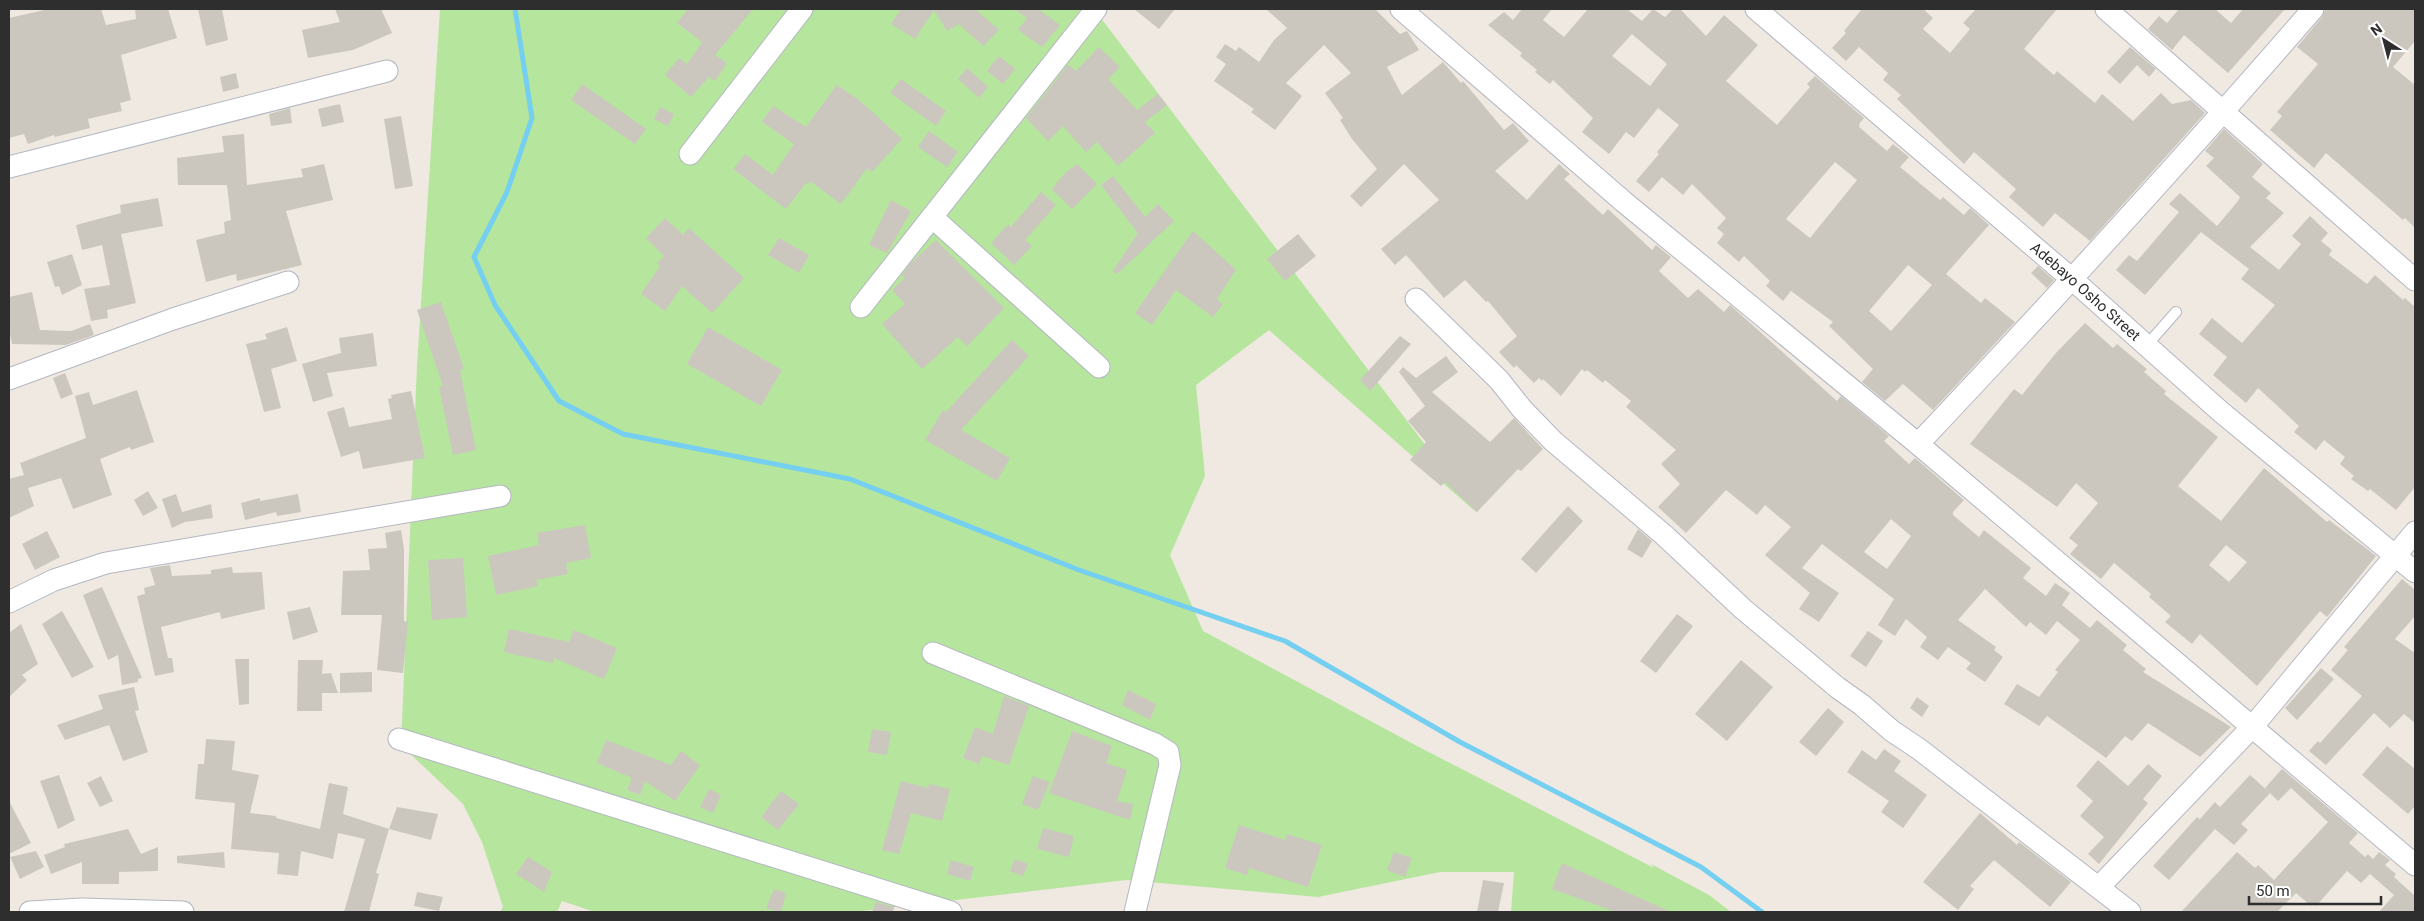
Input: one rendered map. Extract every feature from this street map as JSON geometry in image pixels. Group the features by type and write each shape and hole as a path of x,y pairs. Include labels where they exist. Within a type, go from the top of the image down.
{"street":[{"path":"690,154 802,9"},
{"path":"861,306 1096,9"},
{"path":"1402,9 1624,202 1918,444 2415,865"},
{"name":"Adebayo Osho Street","path":"1756,9 2073,280 2221,412 2415,572"},
{"path":"2106,9 2225,111 2415,280"},
{"path":"1918,444 2073,280 2225,111 2313,9"},
{"path":"9,167 387,71"},
{"path":"932,217 1099,367"},
{"path":"9,380 173,319 288,282"},
{"path":"1416,299 1499,380 1522,409 1552,441 1664,535 1743,609 1892,731 1919,749 2130,912"},
{"path":"9,602 54,580 106,563 500,496"},
{"path":"2098,887 2253,726 2415,532"},
{"path":"933,652 1155,744 1168,752 1170,765 1135,912"},
{"path":"399,739 951,912"},
{"path":"30,912 82,909 183,912"}],"lane":[{"path":"2146,346 2176,312"}],"green space":[{"path":"440,9 1094,9 1477,513 1269,330 1196,385 1205,476 1170,555 1203,631 1417,746 1654,868 1651,864 1709,895 1731,912 1511,912 1514,872 1440,872 1318,897 1126,880 853,912 595,912 562,901 557,912 500,912 503,907 482,842 463,804 401,745 417,366"}],"building":[{"path":"49,9 101,9 106,25 136,19 135,9 168,9 177,38 121,55 131,100 120,103 122,111 88,119 90,128 55,137 54,135 28,144 24,134 9,138 9,18"},
{"path":"198,9 222,9 228,40 206,46"},
{"path":"335,9 381,9 392,33 353,50 308,58 302,30 340,22"},
{"path":"688,9 753,9 715,55 727,63 715,81 709,77 691,97 665,75 679,58 687,64 702,42 677,23"},
{"path":"901,9 975,9 999,30 983,46 959,24 947,31 934,10 915,39 891,24"},
{"path":"1014,9 1038,9 1060,25 1042,47 1018,30 1027,18"},
{"path":"1134,9 1175,9 1159,29"},
{"path":"1266,9 1375,9 1400,34 1407,31 1419,50 1387,67 1402,95 1443,62 1461,83 1463,81 1504,130 1513,123 1529,141 1495,171 1527,200 1559,164 1570,174 1564,179 1603,215 1608,209 1652,250 1656,245 1671,257 1659,271 1688,298 1698,289 1724,312 1730,305 1837,401 1841,396 1889,436 1884,441 1909,464 1915,458 1964,500 1953,512 1953,515 1979,537 1984,530 2031,568 2023,578 2046,596 2055,583 2070,593 2062,605 2090,628 2097,620 2127,645 2123,650 2146,669 2143,672 2231,727 2200,757 2148,723 2132,741 2125,736 2106,758 2047,716 2039,726 2004,704 2017,684 2039,697 2058,672 2055,670 2080,640 2057,621 2046,635 2030,622 2026,627 1985,589 1958,620 1996,647 1994,650 2003,657 1985,682 1966,669 1971,663 1948,647 1938,660 1920,647 1927,637 1906,619 1895,636 1878,625 1894,599 1822,544 1802,568 1839,593 1819,622 1799,609 1810,593 1765,555 1791,527 1765,505 1757,515 1726,490 1686,533 1658,507 1680,484 1661,464 1676,450 1626,407 1631,401 1605,380 1603,383 1587,370 1585,372 1582,369 1561,396 1543,379 1542,381 1539,378 1534,383 1516,365 1514,368 1499,352 1517,336 1488,301 1486,302 1465,280 1444,298 1406,255 1395,265 1381,249 1439,200 1404,164 1361,207 1350,196 1377,169 1352,139 1340,120 1343,118 1325,93 1351,73 1324,45 1286,83 1302,96 1275,130 1251,112 1254,109 1214,81 1226,64 1216,57 1225,44 1236,51 1239,47 1259,62 1274,40 1287,28","holes":["1891,519 1911,536 1887,569 1864,552"]},
{"path":"1522,9 1552,9 1543,20 1564,37 1588,9 1627,9 1642,21 1653,9 1665,17 1673,9 1680,9 1706,36 1724,15 1758,45 1726,81 1777,125 1810,87 1807,84 1815,76 1864,118 1859,127 1887,151 1893,144 1909,157 1900,167 1940,200 1943,197 1964,215 1970,208 1989,225 1946,274 1981,303 1985,298 2015,322 1933,410 1903,384 1885,401 1862,382 1873,369 1829,326 1833,322 1791,291 1783,301 1766,286 1770,281 1744,256 1739,262 1717,243 1724,234 1717,228 1726,218 1692,184 1683,195 1662,177 1649,192 1636,181 1659,154 1657,152 1679,125 1658,108 1634,138 1626,132 1609,154 1582,132 1593,118 1553,80 1550,84 1535,72 1537,70 1520,56 1522,53 1488,25 1504,12 1513,20","holes":["1632,34 1667,64 1650,86 1612,56","1835,162 1857,180 1810,238 1786,219","1908,265 1932,285 1891,331 1869,311"]},
{"path":"1862,9 1923,9 1933,18 1923,29 1950,53 1970,29 1963,23 1976,9 2057,9 2024,49 2054,75 2057,71 2095,103 2102,94 2133,121 2161,93 2172,104 2191,100 2205,113 2090,241 2055,213 2043,227 2009,197 2016,189 1974,152 1964,164 1897,99 1901,95 1883,80 1888,73 1859,47 1846,61 1832,48 1846,33 1844,31"},
{"path":"2179,9 2215,9 2231,23 2243,9 2285,9 2228,73 2184,35 2172,50 2148,29 2159,16 2167,23"},
{"path":"2325,9 2415,9 2415,41 2393,67 2415,85 2415,228 2405,218 2403,220 2326,153 2314,168 2270,130 2282,116 2277,112 2318,64 2297,47 2322,17"},
{"path":"1099,47 1120,67 1108,79 1137,110 1158,94 1167,105 1145,122 1155,133 1118,166 1097,142 1086,152 1063,126 1048,141 1026,118 1068,65 1076,71"},
{"path":"2130,47 2156,69 2149,77 2137,65 2120,84 2107,72"},
{"path":"999,56 1015,69 1003,84 987,71"},
{"path":"967,68 988,87 979,98 958,79"},
{"path":"236,73 239,88 223,92 220,77"},
{"path":"901,79 946,111 936,126 890,93"},
{"path":"582,84 646,129 635,144 571,100"},
{"path":"837,85 858,99 902,139 872,172 867,168 841,204 810,181 808,184 806,183 786,209 733,169 745,154 773,175 794,144 762,122 773,106 806,127"},
{"path":"340,104 344,122 322,127 318,109"},
{"path":"660,107 674,114 668,126 654,119"},
{"path":"290,108 292,123 271,126 269,114"},
{"path":"401,116 413,186 395,189 384,119"},
{"path":"2224,129 2263,164 2252,177 2271,193 2266,198 2284,213 2250,247 2279,270 2301,244 2292,236 2310,216 2328,233 2321,241 2332,250 2329,255 2367,284 2375,275 2403,300 2405,298 2415,307 2415,487 2396,510 2370,489 2368,491 2351,479 2354,476 2340,464 2345,457 2324,440 2316,450 2294,432 2299,426 2258,388 2246,403 2213,375 2227,357 2199,334 2212,318 2242,343 2275,305 2241,279 2249,269 2201,232 2145,295 2116,270 2129,255 2137,261 2179,212 2169,204 2180,193 2217,226 2238,201 2240,197 2206,166 2214,158 2205,151"},
{"path":"929,131 958,152 947,167 918,147"},
{"path":"244,134 247,185 303,177 301,169 324,164 333,200 286,211 302,265 237,281 236,274 206,282 196,240 225,233 224,222 231,220 227,185 178,185 177,158 224,152 222,136"},
{"path":"1077,164 1097,184 1072,209 1052,189 1066,172"},
{"path":"1113,176 1145,217 1158,204 1174,221 1117,274 1113,271 1138,233 1101,185"},
{"path":"1041,192 1056,205 1025,240 1032,246 1014,265 991,243 1008,224 1011,227"},
{"path":"158,198 163,226 121,234 136,303 107,310 108,318 91,321 84,289 110,285 102,245 82,250 76,225 121,213 120,205"},
{"path":"891,200 911,211 887,253 869,245"},
{"path":"665,218 683,235 689,228 744,278 712,313 682,286 665,311 641,294 660,266 657,263 664,256 646,238"},
{"path":"1193,231 1236,270 1217,299 1223,304 1213,317 1176,290 1152,325 1135,313"},
{"path":"1298,234 1316,256 1285,281 1267,259"},
{"path":"779,238 809,255 799,273 768,255"},
{"path":"936,240 1004,308 967,346 958,337 922,369 882,324 905,304 892,290 905,278 902,275 911,263"},
{"path":"72,254 82,285 62,295 59,286 55,287 47,262"},
{"path":"2038,266 2054,280 2047,288 2031,273"},
{"path":"32,292 40,330 71,331 90,324 94,335 66,345 12,344 9,329 9,297"},
{"path":"441,302 464,369 460,370 476,450 453,455 439,387 443,386 417,310"},
{"path":"2085,323 2113,348 2117,344 2147,369 2144,372 2166,391 2164,394 2218,437 2178,486 2221,521 2264,468 2327,522 2329,520 2376,556 2327,617 2320,611 2257,686 2200,634 2192,644 2165,622 2171,616 2149,597 2151,594 2114,563 2101,579 2070,554 2078,545 2069,538 2098,503 2076,483 2057,507 1970,444 2014,389 2022,395 2055,354","holes":["2226,545 2247,562 2229,582 2209,565"]},
{"path":"287,327 297,361 271,369 281,408 264,412 246,344 267,339 265,334"},
{"path":"708,327 782,370 761,406 687,364"},
{"path":"373,333 377,366 327,373 333,396 313,402 302,364 341,353 339,338"},
{"path":"1400,336 1411,344 1370,391 1360,380"},
{"path":"1012,340 1029,356 961,430 1010,458 997,481 925,440 943,410 946,412"},
{"path":"1446,356 1458,372 1432,392 1490,442 1514,418 1543,449 1521,471 1518,469 1477,512 1445,482 1441,486 1410,460 1426,442 1408,421 1425,406 1399,372 1403,367 1416,378"},
{"path":"65,373 73,394 61,399 53,378"},
{"path":"137,390 154,442 131,450 130,447 100,459 112,495 73,509 61,478 28,488 34,506 9,518 9,479 24,475 20,463 86,438 75,396 89,392 93,405"},
{"path":"411,391 425,458 363,469 359,451 341,457 327,412 344,407 349,427 392,419 388,399 392,398 391,395"},
{"path":"148,491 158,508 143,516 134,500"},
{"path":"176,494 182,512 211,504 213,518 185,522 172,528 162,499"},
{"path":"298,494 301,512 277,516 276,512 245,520 241,503 260,498 260,501"},
{"path":"1568,506 1583,521 1536,573 1521,559"},
{"path":"585,525 591,558 566,563 568,574 536,580 538,586 496,595 488,556 539,545 537,533"},
{"path":"1638,529 1652,541 1642,558 1627,549"},
{"path":"401,530 404,549 404,621 408,622 403,673 377,670 382,615 341,615 343,571 370,570 368,549 387,548 385,533"},
{"path":"47,531 60,557 35,570 22,544"},
{"path":"463,558 467,617 432,620 428,560"},
{"path":"170,565 172,576 211,574 211,570 232,567 233,573 262,572 265,609 221,619 220,612 161,627 168,658 172,658 174,672 155,676 137,596 145,594 144,588 155,585 150,568"},
{"path":"2402,579 2415,590 2415,616 2395,639 2415,653 2415,723 2404,714 2390,728 2374,713 2326,765 2309,751 2318,741 2320,743 2362,696 2331,670 2348,650 2344,647"},
{"path":"102,587 142,678 138,679 138,682 122,685 118,655 108,660 83,595"},
{"path":"310,607 318,632 293,640 287,612"},
{"path":"62,611 94,667 72,678 42,624"},
{"path":"1677,614 1693,626 1656,673 1640,661"},
{"path":"21,624 38,664 22,675 27,680 9,697 9,633"},
{"path":"509,629 569,642 574,630 617,648 604,679 554,658 553,663 504,652"},
{"path":"1868,631 1883,641 1866,667 1850,656"},
{"path":"235,659 249,659 249,704 239,705"},
{"path":"298,660 323,660 322,674 331,673 338,693 322,693 322,711 297,711"},
{"path":"1741,660 1773,687 1727,741 1695,714"},
{"path":"2321,668 2334,679 2297,720 2285,708"},
{"path":"372,672 372,692 340,693 340,673"},
{"path":"134,687 139,710 135,711 148,752 123,761 109,725 65,740 57,725 103,709 98,695"},
{"path":"1128,690 1156,704 1150,720 1122,705"},
{"path":"1004,696 1029,706 1009,765 982,756 979,764 963,758 975,727 993,734"},
{"path":"1917,697 1929,706 1922,717 1910,708"},
{"path":"1828,708 1844,722 1816,756 1799,742"},
{"path":"872,729 891,732 887,755 868,752"},
{"path":"1072,731 1112,746 1106,763 1127,770 1117,801 1133,804 1130,820 1049,793"},
{"path":"206,739 235,741 232,770 259,775 250,813 276,816 276,818 320,829 329,783 348,787 343,814 389,829 376,873 379,874 369,912 344,912 365,839 338,833 333,859 301,851 298,876 277,874 279,853 231,849 235,803 195,799 198,764 204,764"},
{"path":"606,740 671,765 681,751 700,765 675,801 645,781 640,795 627,790 632,778 597,763"},
{"path":"2387,746 2415,769 2415,806 2408,814 2362,775"},
{"path":"1884,749 1901,761 1894,771 1927,795 1903,828 1881,812 1889,801 1847,772 1862,750 1876,760"},
{"path":"2098,760 2128,786 2148,764 2162,776 2143,799 2148,803 2099,864 2088,854 2104,837 2080,816 2093,801 2076,786"},
{"path":"2282,769 2358,833 2349,843 2365,857 2368,854 2373,859 2379,852 2390,860 2385,865 2396,874 2394,877 2415,896 2415,912 2379,912 2394,895 2370,874 2361,883 2347,871 2316,906 2313,903 2311,906 2296,893 2277,912 2181,912 2237,852 2255,868 2258,865 2274,880 2328,822 2291,788 2278,801 2265,788"},
{"path":"59,775 75,820 58,829 40,781"},
{"path":"2250,775 2270,793 2241,824 2248,830 2234,845 2215,829 2169,880 2153,866 2197,817 2200,819 2215,802 2220,807"},
{"path":"101,776 113,801 100,807 87,783"},
{"path":"1033,776 1050,782 1038,810 1022,804"},
{"path":"901,781 928,788 929,784 950,789 942,821 911,813 899,854 882,850"},
{"path":"709,789 721,795 713,813 700,807"},
{"path":"781,791 799,804 778,830 761,817"},
{"path":"9,801 31,843 9,854"},
{"path":"397,807 438,814 431,840 389,829"},
{"path":"1980,813 2017,845 2019,842 2071,882 2050,907 1994,860 1970,886 1974,889 1958,910 1923,882"},
{"path":"1239,825 1285,840 1287,834 1322,845 1308,887 1249,868 1247,875 1225,868"},
{"path":"1043,828 1074,836 1069,857 1037,849"},
{"path":"128,829 141,854 158,847 158,871 119,872 119,884 82,884 82,862 51,874 44,855 65,847 64,844"},
{"path":"36,851 44,867 20,879 10,857"},
{"path":"224,852 225,868 177,863 177,856"},
{"path":"1394,852 1412,858 1405,877 1387,870"},
{"path":"528,857 552,872 544,892 516,874"},
{"path":"1015,859 1028,864 1023,876 1010,871"},
{"path":"951,860 974,867 970,881 947,874"},
{"path":"1562,863 1671,912 1616,912 1552,889"},
{"path":"1483,880 1504,883 1498,912 1477,912"},
{"path":"774,889 786,893 781,912 766,908"},
{"path":"417,892 443,897 439,911 414,906"},
{"path":"876,902 894,907 893,912 872,912"}],"waterway":[{"path":"515,9 532,118 507,192 474,257 495,305 559,401 623,434 850,479 1079,570 1285,641 1460,742 1701,867 1762,912"}]}
